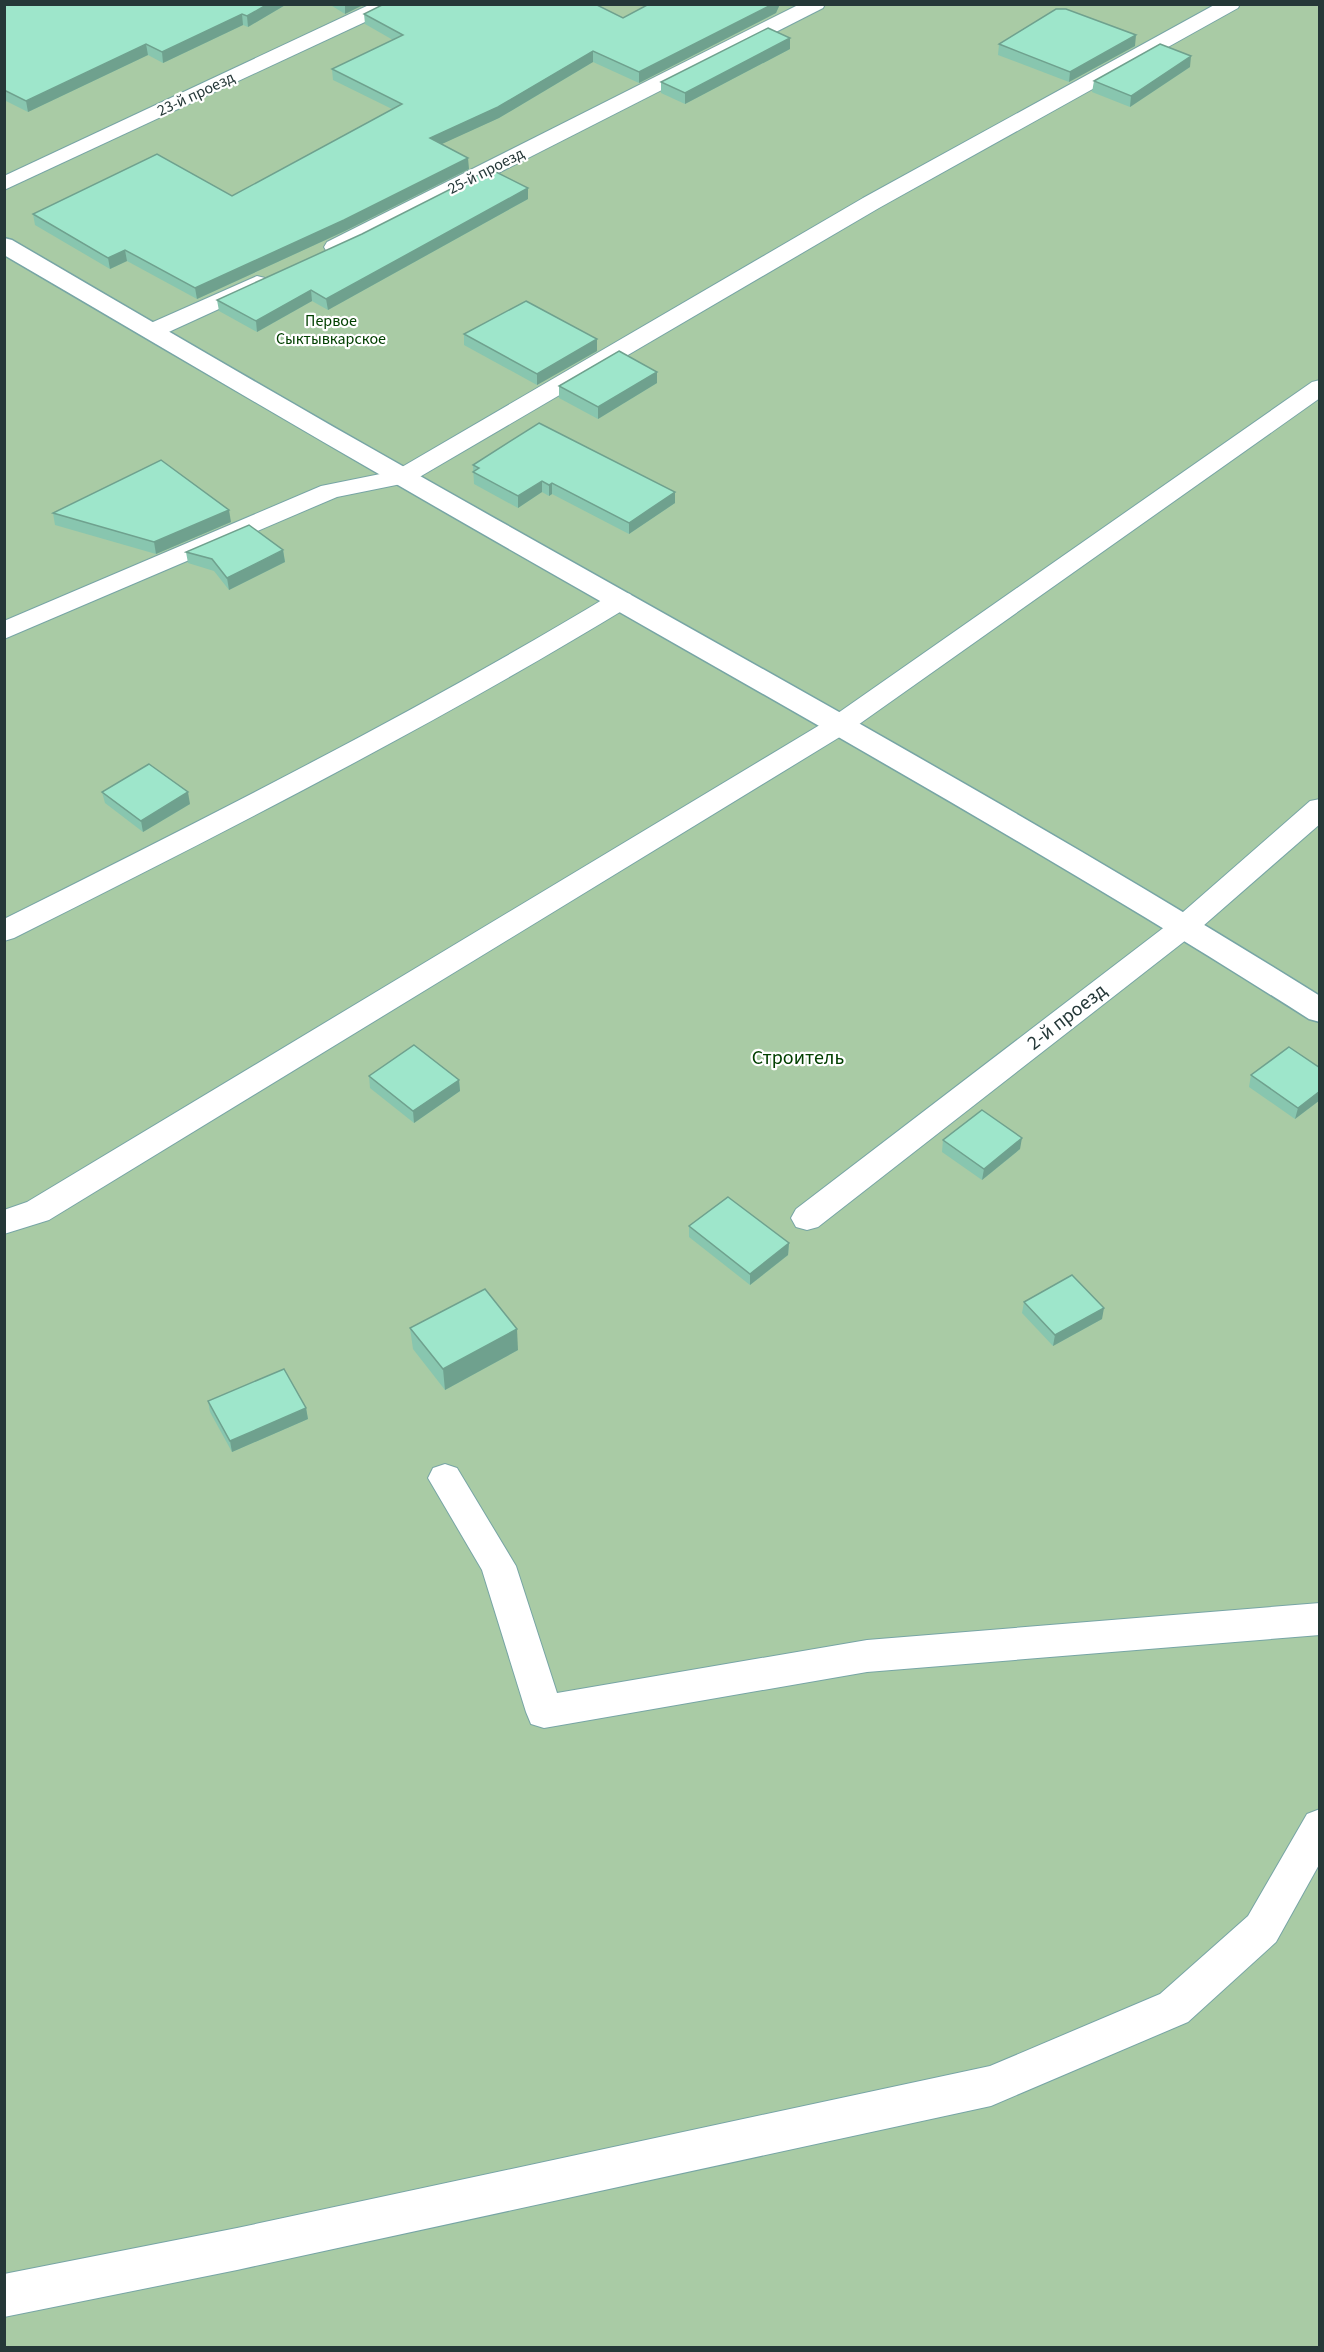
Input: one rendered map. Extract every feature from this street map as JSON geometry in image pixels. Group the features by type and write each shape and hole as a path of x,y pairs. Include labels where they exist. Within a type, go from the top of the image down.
{"street":[{"path":"4,244 402,477 621,600 1185,926 1320,1011"}],"lane":[{"name":"23-й проезд","path":"4,184 388,4"},
{"name":"25-й проезд","path":"312,258 816,4"},
{"path":"4,632 330,491 402,477 871,203 1231,4"},
{"path":"153,331 280,272"},
{"path":"4,1222 38,1211 838,726 1320,387"},
{"path":"4,931 267,799 507,669 621,600"},
{"name":"2-й проезд","path":"807,1218 1185,926 1320,808"},
{"path":"445,1478 498,1566 544,1712 867,1656 1320,1619"},
{"path":"4,2296 249,2247 991,2086 1174,2008 1262,1929 1320,1826"}],"green space":[{"path":"5,5 1319,5 1319,2347 5,2348"}],"building":[{"path":"4,4 268,4 247,16 242,14 162,52 146,44 26,101 4,90"},
{"path":"384,4 595,4 623,18 649,4 773,4 639,72 593,51 498,107 430,138 468,158 344,220 195,288 125,250 108,258 33,214 157,154 232,196 402,104 332,69 403,35 364,14"},
{"path":"1056,9 1066,9 1136,35 1070,72 999,44"},
{"path":"768,28 790,38 685,93 661,82"},
{"path":"1160,44 1191,56 1131,96 1094,81"},
{"path":"490,169 528,188 326,299 311,290 256,321 217,300 362,234"},
{"path":"526,301 597,339 537,374 464,334"},
{"path":"619,351 657,372 598,407 559,386"},
{"path":"539,423 675,492 629,523 552,483 549,485 542,481 518,496 473,472 479,468 473,465"},
{"path":"161,460 229,510 154,542 53,513"},
{"path":"249,525 283,550 227,578 212,559 186,552"},
{"path":"149,764 188,792 141,821 102,792"},
{"path":"414,1045 459,1080 413,1111 369,1076"},
{"path":"1289,1047 1320,1068 1320,1091 1298,1108 1251,1075"},
{"path":"982,1110 1022,1138 984,1169 943,1140"},
{"path":"728,1197 789,1243 750,1274 689,1226"},
{"path":"1072,1275 1104,1308 1055,1335 1024,1302"},
{"path":"485,1289 517,1329 443,1369 410,1328"},
{"path":"284,1369 306,1408 230,1441 208,1401"}],"park label":[{"name":"Первое Сыктывкарское","path":"331,330"},
{"name":"Строитель","path":"798,1058"}]}
